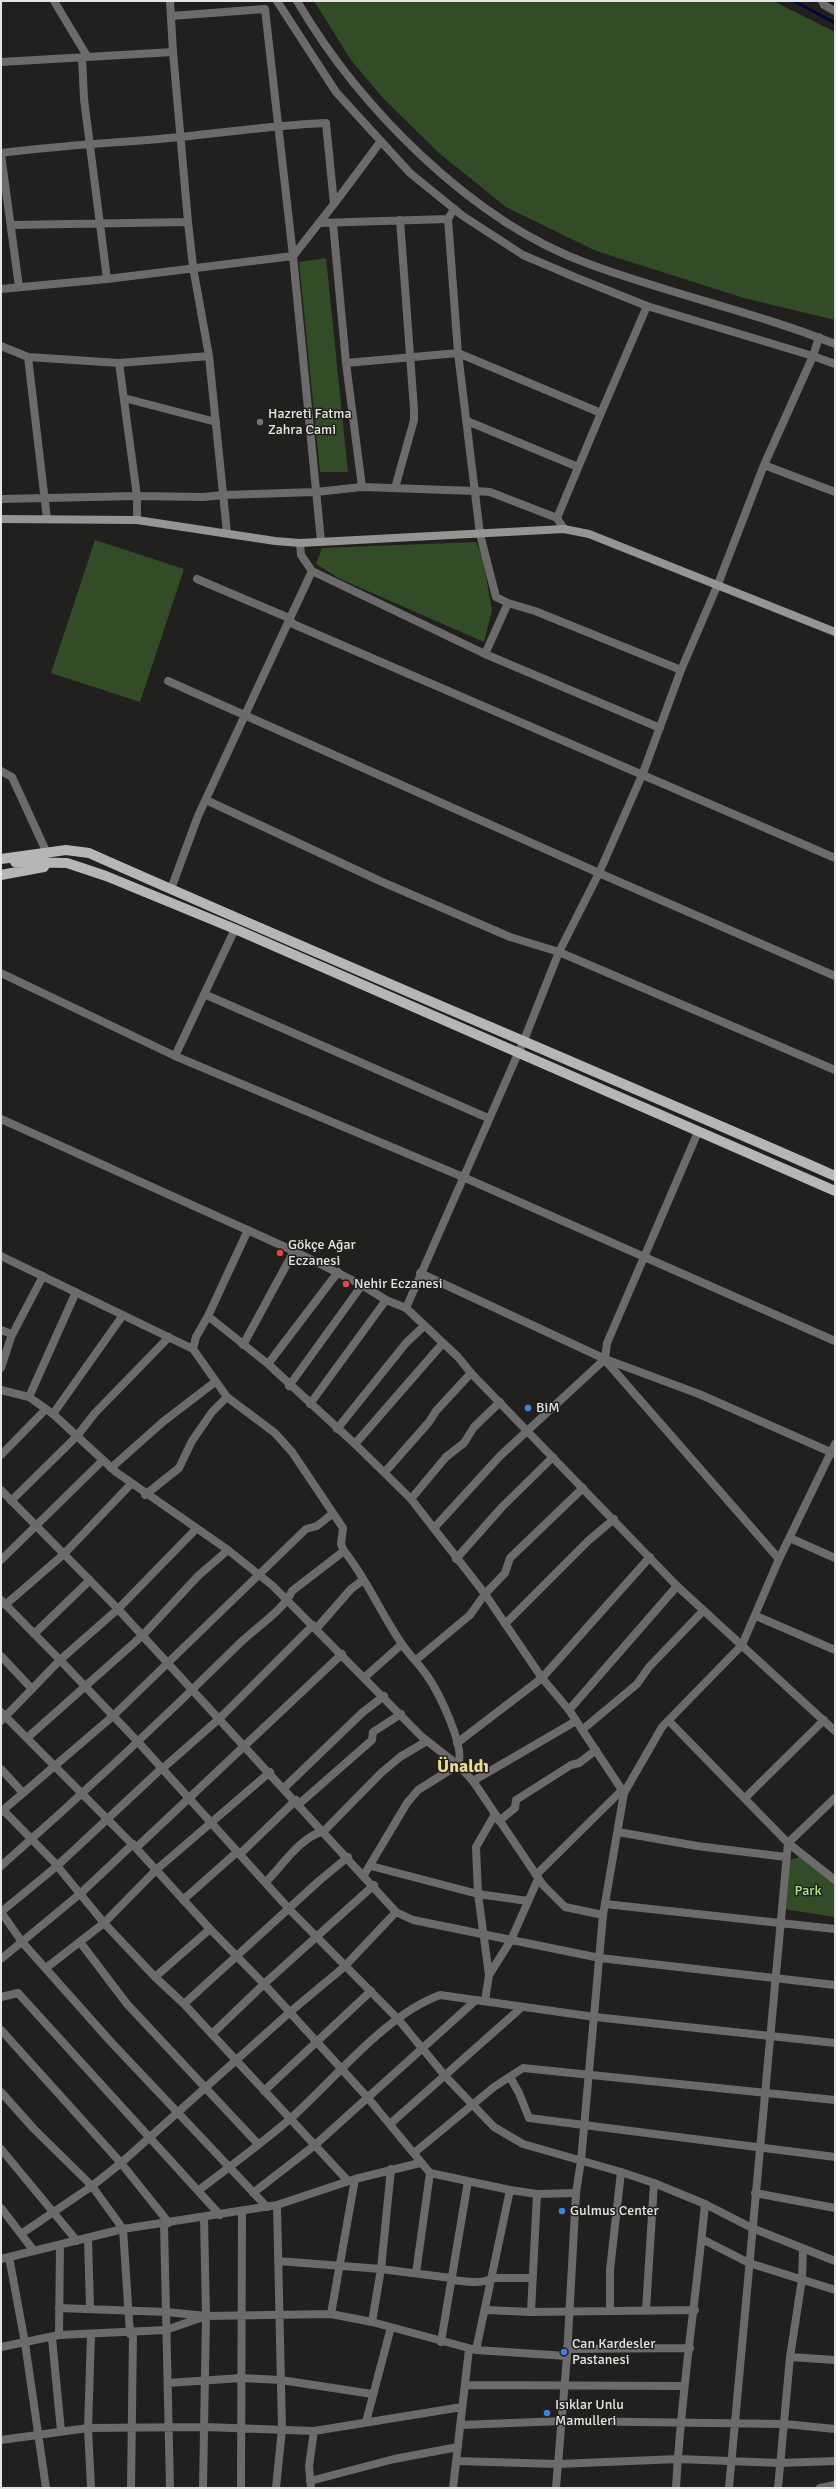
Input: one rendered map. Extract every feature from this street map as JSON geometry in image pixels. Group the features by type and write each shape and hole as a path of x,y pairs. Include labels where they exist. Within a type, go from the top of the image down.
{"main road":[{"path":"1,519 137,520 275,542 300,543 564,529 589,534 718,584 835,632"},
{"path":"1,523 23,520"},
{"path":"1,865 66,850"},
{"path":"1,859 46,851 66,850 89,853 295,944 524,1040 835,1176"},
{"path":"15,862 67,863 235,929 835,1191"},
{"path":"1,875 64,865 82,868"}],"street":[{"path":"54,1 85,56 84,99 108,279"},
{"path":"170,1 188,222 193,267 209,356 224,494 226,533"},
{"path":"277,1 336,92 410,173 454,209 523,255 647,306 835,364"},
{"path":"297,1 353,83 389,122 463,193 520,232 588,264 819,337 835,344"},
{"path":"822,1 824,5 835,11"},
{"path":"171,16 265,9 293,256 322,541"},
{"path":"1,62 173,52"},
{"path":"19,287 12,226 1,154 180,137 278,125 326,123 334,204"},
{"path":"1,289 108,279 193,267 293,256 381,141"},
{"path":"454,209 448,219 458,353 480,534 496,596 508,603 535,611 681,670"},
{"path":"319,223 448,219"},
{"path":"395,488 414,420 411,357 400,220"},
{"path":"12,226 188,222"},
{"path":"333,223 346,363 362,487"},
{"path":"557,518 647,306"},
{"path":"406,1308 488,1118 524,1040 559,952 599,873 643,773 681,670 718,584 764,465 813,356 819,337"},
{"path":"1,346 28,357 118,363 209,356"},
{"path":"346,363 458,353 601,413"},
{"path":"28,357 46,498 47,519"},
{"path":"118,363 137,496 137,520"},
{"path":"124,398 216,422"},
{"path":"467,421 578,467"},
{"path":"764,465 835,492"},
{"path":"1,499 137,496 203,497 224,494 316,492 362,487 475,491 490,492 557,518 564,529"},
{"path":"300,543 301,555 312,571 485,654 660,728"},
{"path":"171,889 206,800 312,571"},
{"path":"197,579 289,618 293,624 643,773 835,858"},
{"path":"485,654 508,603"},
{"path":"168,681 185,691 245,714 599,873 835,976"},
{"path":"1,771 12,777 46,851"},
{"path":"206,800 380,881 510,937 559,952 835,1070"},
{"path":"175,1056 235,929"},
{"path":"1,973 175,1056 463,1177 835,1341"},
{"path":"204,994 488,1118"},
{"path":"1,1119 294,1251 338,1272 386,1300 406,1308 443,1343 528,1430 677,1586 835,1731"},
{"path":"434,1528 500,1456 605,1359 607,1343 698,1132"},
{"path":"193,1349 196,1337 208,1316 248,1230"},
{"path":"243,1345 294,1251"},
{"path":"1,1256 193,1349 207,1366 215,1382 226,1397 275,1433 292,1452 332,1514 343,1528 341,1544 344,1551 402,1644 416,1660 438,1692 457,1742 460,1760 458,1765 418,1790 407,1803 371,1866 364,1875"},
{"path":"268,1364 338,1272"},
{"path":"420,1273 605,1359 699,1394 833,1454"},
{"path":"2,1364 12,1334 43,1276"},
{"path":"289,1386 362,1285"},
{"path":"29,1397 76,1292"},
{"path":"310,1404 386,1300"},
{"path":"53,1414 123,1315"},
{"path":"208,1316 268,1364 289,1386 385,1472 411,1499 456,1559 485,1594 542,1678 569,1710 623,1792 618,1832 605,1904 585,2125 576,2193 565,2384 556,2488"},
{"path":"337,1429 402,1347 424,1326"},
{"path":"1,1330 12,1334"},
{"path":"11,1501 77,1436 94,1413 168,1336"},
{"path":"355,1444 443,1343"},
{"path":"605,1359 780,1559"},
{"path":"385,1472 429,1422 436,1411 471,1373"},
{"path":"111,1468 164,1421 215,1382"},
{"path":"3,1392 29,1397 46,1408 111,1468 146,1495 228,1550 259,1574 315,1627 427,1741 458,1765 472,1781 537,1877 565,1907 604,1915"},
{"path":"146,1495 180,1468 192,1440 212,1412 226,1397"},
{"path":"411,1499 446,1457 464,1443 474,1427 500,1402"},
{"path":"1,1455 46,1408"},
{"path":"489,1975 511,1940 537,1877 623,1792 662,1727 742,1645 790,1538 833,1454 835,1444"},
{"path":"456,1559 502,1508 553,1457"},
{"path":"3,1556 36,1526 103,1460"},
{"path":"132,1484 64,1554 3,1603 139,1743 290,1910 344,1967 371,1991 398,2019 446,2077 494,2127 523,2144 654,2183 705,2204 752,2228 835,2261"},
{"path":"416,1660 470,1615 485,1594 505,1573 510,1558 583,1488"},
{"path":"1,1490 143,1635 374,1885 396,1912 413,1920 600,1958 835,1985"},
{"path":"332,1514 317,1526 306,1529 113,1716 2,1811 57,1866 81,1893 104,1923 155,1977 184,2004 290,2119 351,2180"},
{"path":"505,1624 588,1541 614,1519"},
{"path":"196,1529 118,1609 60,1660 2,1717 27,1738 55,1765 135,1846 210,1929 316,2040 368,2098 414,2153 420,2163 430,2173 510,2190 537,2194 576,2193"},
{"path":"790,1538 835,1558"},
{"path":"27,1738 143,1635 198,1576 228,1550"},
{"path":"1,1866 139,1743 247,1636 288,1601 292,1591 344,1551"},
{"path":"457,1742 542,1678 650,1557"},
{"path":"34,1634 90,1580"},
{"path":"267,2207 176,2112 22,1942 1,1912 57,1866 107,1818 220,1718 315,1627 351,1589 363,1580"},
{"path":"569,1710 677,1586"},
{"path":"582,1730 637,1684 648,1667 703,1611"},
{"path":"756,1616 835,1650"},
{"path":"365,1677 402,1644"},
{"path":"1,1959 135,1846 246,1746 342,1654"},
{"path":"1,1656 32,1689"},
{"path":"284,1788 363,1712 384,1696"},
{"path":"183,1900 372,1740 373,1732 401,1714"},
{"path":"746,1798 824,1720"},
{"path":"472,1781 576,1721"},
{"path":"669,1721 746,1798 788,1843 835,1880"},
{"path":"266,1882 288,1856 316,1833 324,1831 381,1773 400,1757 427,1741"},
{"path":"485,2001 489,1975 478,1894 476,1847 497,1818 515,1808 516,1800 571,1765 579,1763 596,1750"},
{"path":"1,1769 23,1793"},
{"path":"46,1968 104,1923 156,1870 212,1824 270,1772"},
{"path":"729,2488 758,2147 788,1843 835,1798"},
{"path":"618,1832 697,1846 786,1858"},
{"path":"184,2004 290,1910 320,1880 348,1858"},
{"path":"371,1866 478,1894 528,1901"},
{"path":"212,2034 264,1984 374,1885"},
{"path":"605,1904 835,1929"},
{"path":"21,2234 92,2186 120,2163 290,2012 344,1967 396,1912"},
{"path":"155,1977 210,1929"},
{"path":"80,1942 127,2004 258,2144"},
{"path":"264,2090 316,2040 371,1991"},
{"path":"1,1997 18,1993 148,2138 199,2190 220,2215"},
{"path":"199,2190 290,2119 342,2069 398,2019 423,2001 440,1995 595,2017 835,2043"},
{"path":"253,2193 315,2145 424,2049 476,2000"},
{"path":"390,2124 446,2077 522,2007"},
{"path":"1,2030 120,2163 166,2223 166,2330 170,2488"},
{"path":"414,2153 510,2076 523,2068 764,2091 835,2100"},
{"path":"510,2076 529,2118 835,2157"},
{"path":"1,2092 34,2129 92,2186 123,2229 131,2334 131,2488"},
{"path":"1,2149 52,2213 77,2241"},
{"path":"46,2488 25,2343 5,2258 123,2229 204,2218 277,2205 351,2180 420,2163"},
{"path":"372,2322 380,2268 391,2169"},
{"path":"610,2311 610,2270 621,2172"},
{"path":"416,2273 430,2173"},
{"path":"330,2314 339,2266 351,2180"},
{"path":"441,2342 468,2180"},
{"path":"646,2310 654,2183"},
{"path":"453,2488 465,2385 473,2349 486,2310 510,2190"},
{"path":"755,2193 835,2208"},
{"path":"531,2312 531,2278 537,2194"},
{"path":"676,2488 679,2423 695,2310 705,2204"},
{"path":"276,2488 282,2429 277,2205"},
{"path":"1,2208 34,2251"},
{"path":"241,2488 242,2211"},
{"path":"203,2488 206,2316 204,2218"},
{"path":"88,2238 90,2308"},
{"path":"702,2239 749,2263 835,2290"},
{"path":"60,2245 59,2308 55,2337 61,2431"},
{"path":"778,2488 790,2357 802,2279 804,2248"},
{"path":"278,2261 380,2268 451,2279 482,2282 492,2278 531,2278"},
{"path":"59,2308 90,2308 129,2312 166,2312 206,2316 330,2314 372,2322 441,2342 473,2349 567,2352 690,2348"},
{"path":"486,2310 569,2312 695,2310"},
{"path":"1,2347 55,2337 131,2334 166,2330 206,2316"},
{"path":"366,2422 372,2394 391,2327"},
{"path":"90,2488 88,2428 91,2335"},
{"path":"790,2357 835,2360"},
{"path":"168,2383 204,2382 241,2378 281,2380 372,2394"},
{"path":"465,2385 565,2384 684,2386"},
{"path":"1,2440 39,2433 88,2428 204,2426 314,2431 462,2407"},
{"path":"460,2425 562,2421 785,2424 835,2429"},
{"path":"314,2431 309,2466 310,2484 394,2459 458,2447"},
{"path":"456,2461 558,2464 678,2459 780,2463 835,2461"},
{"path":"820,2488 835,2485"}],"green space":[{"path":"314,1 773,1 835,32 835,320 744,298 594,250 506,207 439,153 383,98 351,60"},
{"path":"326,258 348,472 320,472 299,262"},
{"path":"95,540 184,569 140,702 51,673"},
{"path":"476,542 483,559 492,610 484,642 338,578 316,564 322,548"},
{"name":"Park","path":"800,1857 835,1885 835,1917 784,1909 789,1860"}],"waterway":[{"path":"794,1 835,23"}],"place":[{"name":"Hazreti Fatma Zahra Cami","path":"260,422"},
{"name":"Gökçe Ağar Eczanesi","path":"280,1253"},
{"name":"Nehir Eczanesi","path":"346,1284"},
{"name":"BiM","path":"528,1408"},
{"name":"Gulmus Center","path":"562,2211"},
{"name":"Can Kardesler Pastanesi","path":"564,2352"},
{"name":"Isıklar Unlu Mamulleri","path":"547,2413"}],"district":[{"name":"Ünaldı","path":"463,1767"}]}
